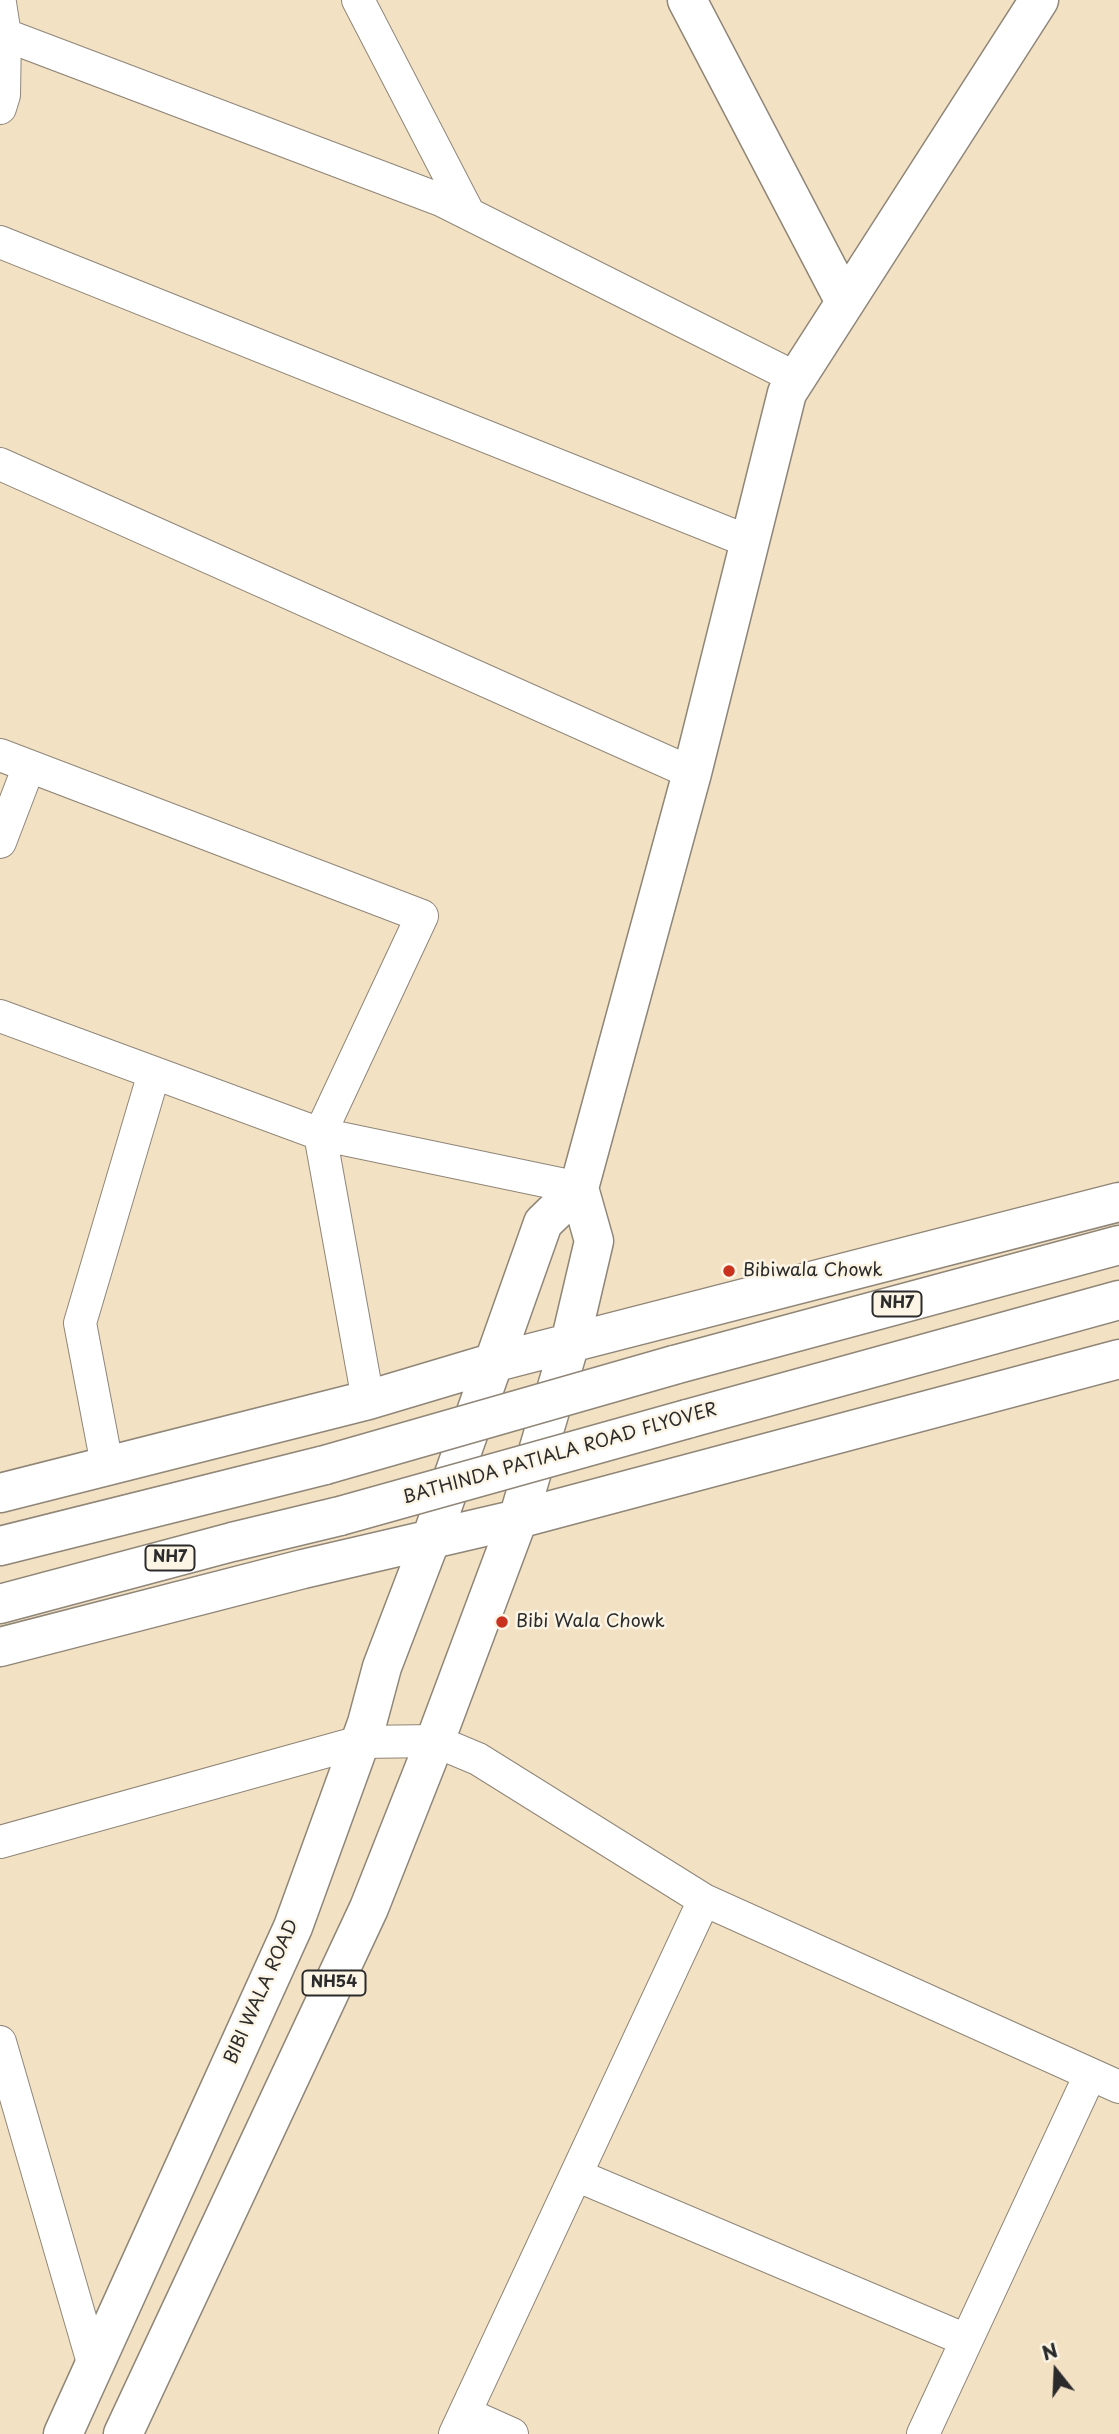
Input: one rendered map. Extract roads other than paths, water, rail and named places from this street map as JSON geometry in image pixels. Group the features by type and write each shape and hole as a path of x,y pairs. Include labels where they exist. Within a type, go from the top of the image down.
{"main road":[{"path":"687,0 845,302"},
{"path":"518,1520 570,1343 594,1241 579,1188 692,773 787,393 1032,4"},
{"name":"BIBI WALA ROAD","path":"63,2434 293,1927 360,1742 382,1667 431,1539 543,1223 579,1188"},
{"path":"0,1493 368,1400 492,1363 1119,1202"},
{"name":"NH7","path":"0,1546 326,1465 674,1365 1119,1245"},
{"name":"BATHINDA PATIALA ROAD FLYOVER","path":"0,1604 341,1516 1119,1300"},
{"path":"0,1647 431,1539 518,1520 1119,1359"},
{"name":"NH54","path":"123,2434 369,1908 518,1520"}],"street":[{"path":"358,0 469,214"},
{"path":"0,2 4,94 0,108"},
{"path":"2,34 442,200 796,378"},
{"path":"0,242 750,542"},
{"path":"0,464 692,773"},
{"path":"0,842 14,761 422,916 320,1134 368,1400"},
{"path":"0,1016 320,1134 579,1188"},
{"path":"107,1465 80,1323 155,1073"},
{"path":"0,1842 360,1742 435,1741 478,1759 704,1900 1119,2087"},
{"path":"512,2434 460,2423 704,1900"},
{"path":"0,2042 94,2366"},
{"path":"923,2434 1090,2075"},
{"path":"576,2175 966,2340"}],"place":[{"name":"Bibiwala Chowk","path":"729,1271"},
{"name":"Bibi Wala Chowk","path":"502,1622"}]}
